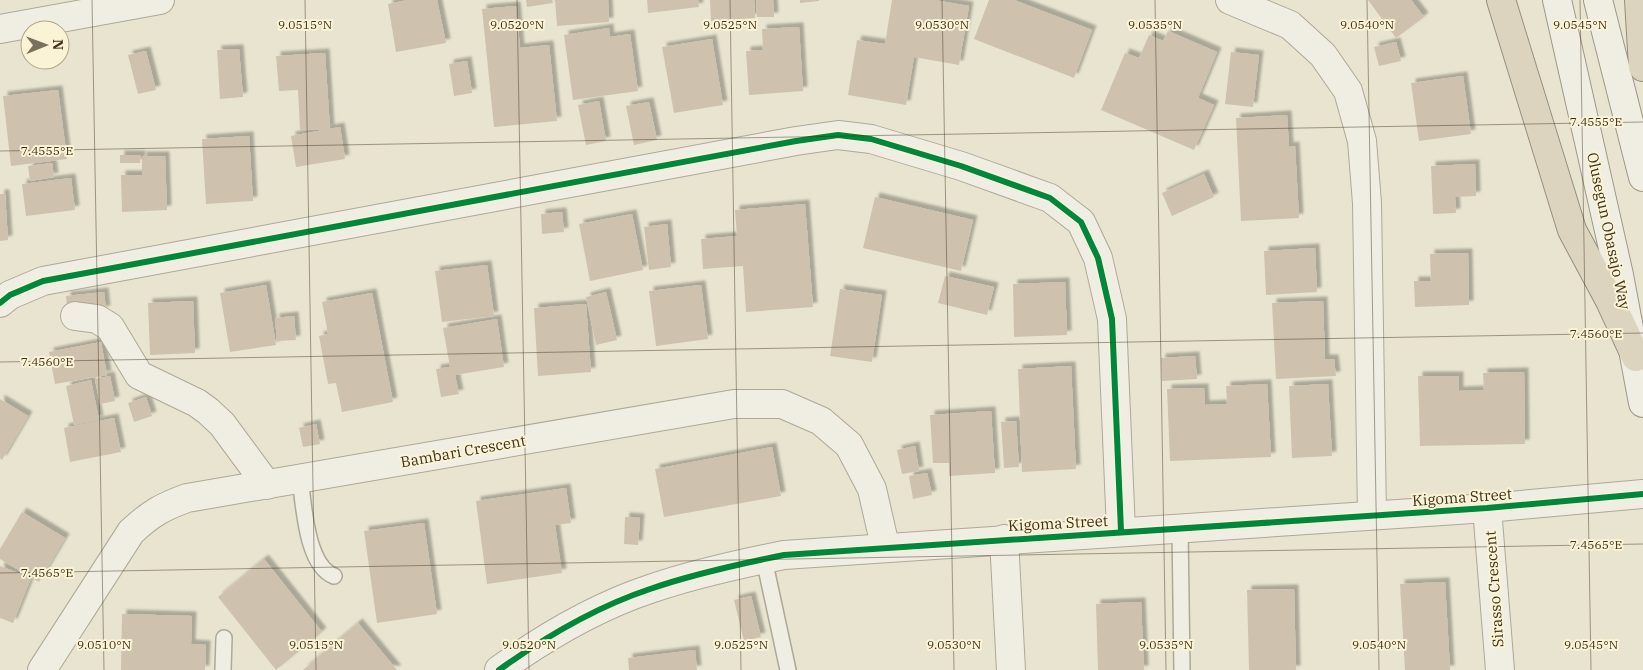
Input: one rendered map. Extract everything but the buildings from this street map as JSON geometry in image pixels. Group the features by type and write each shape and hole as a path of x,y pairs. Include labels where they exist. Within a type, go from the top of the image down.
{"highway":[{"path":"1501,0 1572,230 1610,301 1636,357"},
{"path":"1639,0 1643,68"}],"street":[{"path":"0,29 160,0"},
{"path":"1230,0 1290,25 1323,55 1348,91 1362,141 1367,203 1372,515"},
{"name":"Olusegun Obasajo Way","path":"1557,0 1636,357 1643,403"},
{"path":"1598,0 1643,177"},
{"path":"0,303 10,295 43,281 796,141 838,135 871,139 961,166 1050,198 1081,222 1098,258 1112,319 1122,532"},
{"path":"75,316 104,322 110,327 139,374 197,403 208,411 222,424 267,485"},
{"name":"Bambari Crescent","path":"42,670 131,532 147,516 162,506 187,498 734,404 782,404 821,420 849,444 872,488 885,546"},
{"name":"Kigoma Street","path":"498,670 570,624 649,589 784,555 885,546 1487,508 1643,494"},
{"name":"Sirasso Crescent","path":"1487,508 1500,670"},
{"path":"1004,539 1011,670"}],"lane":[{"path":"300,479 307,526 316,557 324,572 334,576"},
{"path":"1180,528 1182,670"},
{"path":"764,559 788,670"},
{"path":"223,670 224,638"}],"cycle path":[{"path":"0,303 10,295 43,281 796,141 838,135 871,139 961,166 1050,198 1081,222 1098,258 1112,319 1121,531"},
{"path":"499,670 534,646 572,624 630,596 699,574 784,555 1487,508 1643,494"}]}
